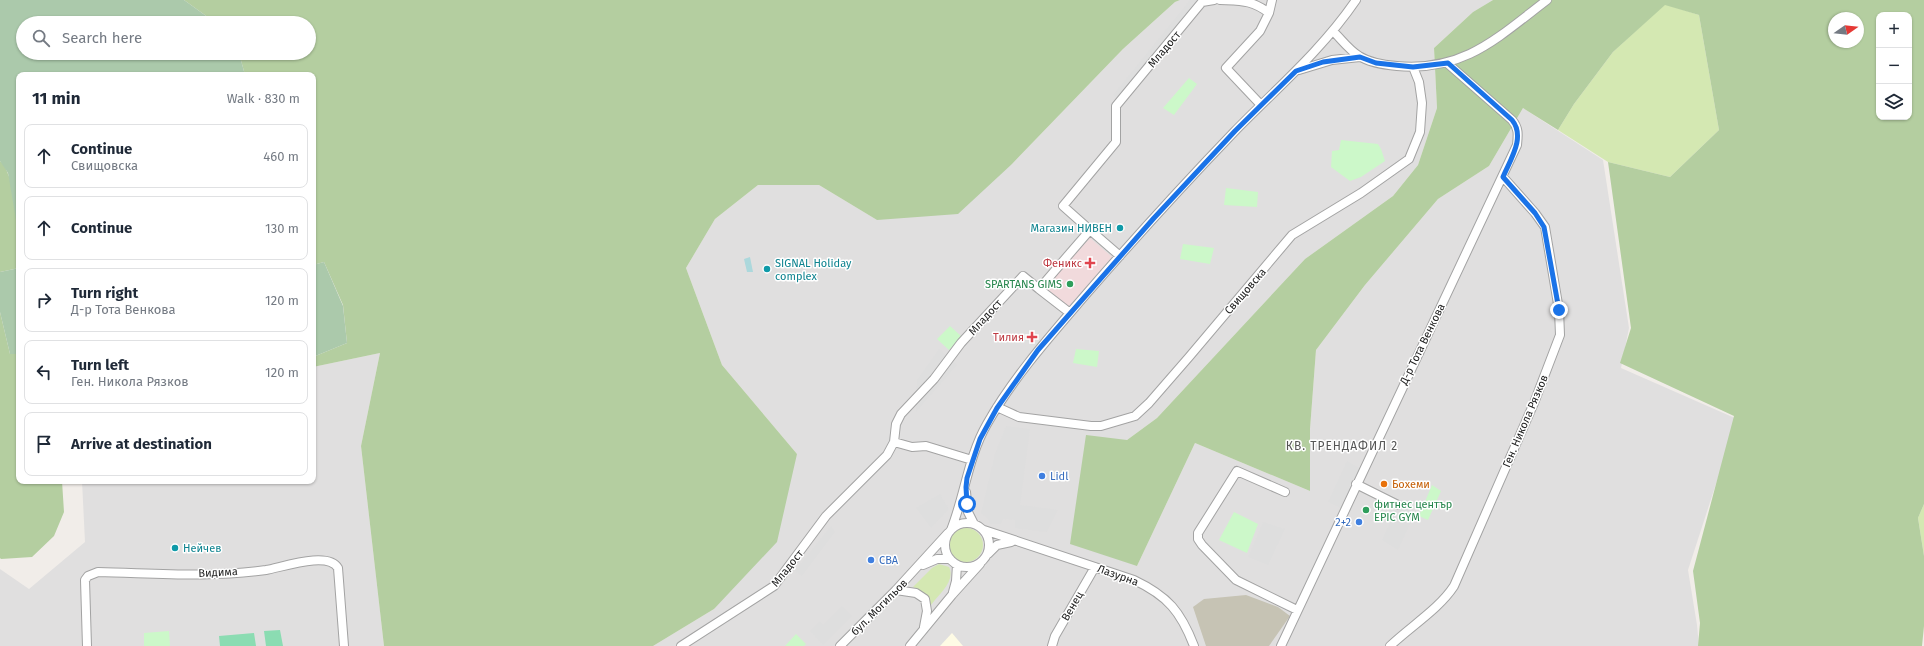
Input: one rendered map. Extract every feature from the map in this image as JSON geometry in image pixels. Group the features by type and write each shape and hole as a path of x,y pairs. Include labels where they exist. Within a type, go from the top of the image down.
{"street":[{"name":"Младост","path":"1090,230 1063,206 1116,142 1116,106 1202,2 1214,0"},
{"path":"1220,0 1251,1 1259,4 1269,13"},
{"path":"1261,105 1226,68 1260,31 1269,13 1272,0"},
{"path":"950,531 964,523 974,524 984,530 989,542 985,558 977,565 969,567 957,565 950,559 945,546 950,531 966,487 972,460 986,425 997,408 1038,350 1120,256 1261,105 1296,71 1333,30 1356,0"},
{"path":"1333,30 1360,57 1376,63 1413,67 1448,63 1474,53 1547,0"},
{"path":"1296,71 1323,62 1360,57"},
{"name":"Д-р Тота Венкова","path":"1280,646 1517,145 1517,125 1448,63"},
{"name":"Свищовска","path":"997,408 1019,417 1091,426 1101,426 1135,416 1149,403 1190,357 1194,349 1292,235 1361,193 1409,159 1420,132 1422,102 1419,82 1413,67"},
{"name":"Ген. Никола Рязков","path":"1390,646 1409,628 1447,597 1454,586 1534,403 1560,335 1559,310 1544,227 1535,213 1503,177"},
{"path":"1070,313 1039,289 1090,230 1120,256"},
{"name":"Младост","path":"681,646 774,586 826,516 887,455 894,442 896,424 901,414 934,379 961,343 1023,276 1039,289"},
{"path":"894,442 912,446 926,446 972,460"},
{"path":"1285,492 1237,471 1198,533 1198,539 1236,580 1297,610"},
{"path":"1356,484 1398,505"},
{"path":"966,487 968,512 974,524"},
{"name":"Лазурна","path":"984,530 1134,580 1151,588 1165,598 1182,618 1194,646"},
{"name":"бул. Могильов","path":"840,646 918,567 950,531"},
{"path":"910,646 952,595 997,545 1014,541"},
{"name":"Видима","path":"87,646 85,580 91,574 98,572 203,574 236,572 265,570 322,559 332,561 338,568 344,646"},
{"name":"бул. Могильов","path":"918,567 932,560 950,559"},
{"path":"952,595 956,581 957,565"},
{"name":"Венец","path":"1052,646 1055,636 1095,567"},
{"path":"896,590 916,592 925,599 927,611 923,630"}],"shaded area":[{"path":"1180,0 1493,0 1473,12 1434,48 1437,108 1418,165 1393,196 1305,259 1157,418 1127,440 1137,566 1195,443 1310,491 1310,429 1316,350 1365,285 1438,199 1489,166 1523,108 1603,160 1629,328 1621,368 1737,419 1688,570 1699,646 653,646 714,609 797,454 722,365 686,268 715,219 758,185 819,185 877,220 1012,164 1123,49 1175,2"},
{"path":"1190,0 1201,0 1119,100 1113,95"},
{"path":"1090,238 1112,257 1068,307 1045,287"},
{"path":"939,349 957,365 916,412 917,380"},
{"path":"380,353 361,446 384,646 0,646 0,569 29,589 85,542 82,484 316,484 316,366"},
{"path":"1006,426 1030,429 1020,505 1058,510 1047,532 1015,528 1015,520 1003,519 1001,524 990,524 988,519 981,513 995,454"},
{"path":"1347,461 1361,469 1343,509 1328,502"},
{"path":"940,494 949,509 931,528 916,508"},
{"path":"1398,505 1415,513 1398,550 1382,540"},
{"path":"1263,522 1285,529 1268,565 1248,557"},
{"path":"831,526 835,532 802,576 795,571"},
{"path":"1246,595 1278,607 1290,616 1269,646 1206,646 1193,607 1204,599"},
{"path":"842,606 852,616 823,645 810,631 820,621 823,625"},
{"path":"952,633 963,646 940,646"}],"green space":[{"path":"0,0 184,0 206,16 16,16 16,60 241,60 244,72 16,72 16,220 8,173 0,161"},
{"path":"184,0 1180,0 1175,2 1123,49 1012,164 958,214 877,220 819,185 758,185 715,219 686,268 722,365 797,454 777,542 714,609 653,646 384,646 361,446 380,353 316,366 316,356 347,343 343,305 324,262 316,264 316,72 244,72 241,60 316,60 316,16 206,16"},
{"path":"1493,0 1924,0 1924,504 1918,518 1924,556 1924,626 1922,646 1698,646 1700,623 1693,571 1734,416 1620,363 1631,328 1608,162 1670,177 1719,130 1699,15 1665,5 1613,52 1574,104 1558,130 1523,108 1489,166 1438,199 1365,285 1316,350 1310,429 1310,491 1195,443 1137,566 1070,544 1086,435 1127,440 1157,418 1305,259 1393,196 1418,165 1437,108 1434,48 1473,12"},
{"path":"1665,4 1699,15 1719,130 1670,177 1608,162 1558,130 1574,104 1613,52"},
{"path":"1189,78 1197,84 1174,115 1163,108"},
{"path":"1341,140 1378,144 1385,161 1361,177 1350,181 1331,167 1332,151 1339,150"},
{"path":"0,161 6,168 10,180 16,212 16,269 0,272"},
{"path":"1226,188 1258,192 1257,207 1224,205"},
{"path":"1183,244 1214,248 1210,264 1180,259"},
{"path":"324,262 343,306 347,343 316,356 316,264"},
{"path":"16,269 16,354 10,354 0,312 0,272"},
{"path":"0,312 10,354 16,354 16,484 62,484 64,512 54,536 32,557 0,558"},
{"path":"950,326 961,336 949,350 937,339"},
{"path":"1076,349 1099,351 1097,367 1073,363"},
{"path":"1432,485 1441,491 1428,520 1419,516"},
{"path":"1924,504 1924,556 1918,518"},
{"path":"1234,512 1258,524 1247,553 1219,540"},
{"path":"966,528 978,533 983,545 978,557 966,562 954,557 949,545 954,533"},
{"path":"939,564 949,567 951,572 946,587 931,605 924,593 913,587 932,568"},
{"path":"280,630 283,646 266,646 264,631"},
{"path":"169,631 170,646 144,646 144,633"},
{"path":"254,633 256,646 220,646 219,636"},
{"path":"796,634 806,644 804,646 785,646"}],"water":[{"path":"750,257 753,272 747,272 744,259"}],"place":[{"name":"Магазин НИВЕН","path":"1120,228"},
{"name":"Феникс","path":"1090,263"},
{"name":"SIGNAL Holiday complex","path":"767,269"},
{"name":"SPARTANS GIMS","path":"1070,284"},
{"name":"Тилия","path":"1032,337"},
{"name":"Lidl","path":"1042,476"},
{"name":"Бохеми","path":"1384,484"},
{"name":"фитнес център EPIC GYM","path":"1366,510"},
{"name":"2+2","path":"1359,522"},
{"name":"Нейчев","path":"175,548"},
{"name":"CBA","path":"871,560"}],"district":[{"name":"КВ. ТРЕНДАФИЛ 2","path":"1342,446"}],"route":[{"path":"967,504 967,478 972,460 986,425 1038,350 1154,218 1235,131 1296,71 1313,64 1360,57 1376,63 1413,67 1427,67 1448,63 1504,112 1517,125 1518,135 1517,145 1503,177 1535,213 1544,227 1559,310"}]}
